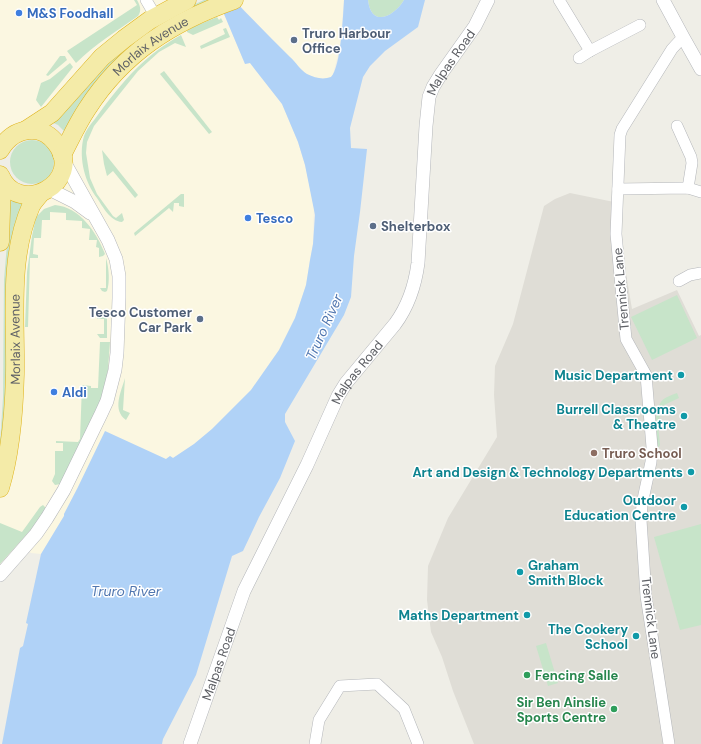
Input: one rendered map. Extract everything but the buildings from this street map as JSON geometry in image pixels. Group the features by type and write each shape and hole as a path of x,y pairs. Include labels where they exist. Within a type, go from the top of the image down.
{"highway":[{"name":"Morlaix Avenue","path":"0,150 12,133 52,113 102,57 138,28 187,0"},
{"name":"Morlaix Avenue","path":"0,488 9,449 14,414 15,305 18,261 25,222 31,205 58,179 62,172 62,156 87,109 108,81 122,66 162,33 192,16 234,0"},
{"path":"12,133 34,130 49,136 59,148 62,156"},
{"path":"1,177 9,188 24,195 44,192"},
{"path":"0,242 1,177"}],"street":[{"path":"146,0 156,17"},
{"name":"Malpas Road","path":"190,744 244,591 307,465 338,396 346,383 396,324 411,296 418,263 429,99 436,82 475,26 488,0"},
{"path":"559,0 590,50"},
{"path":"664,0 701,68"},
{"path":"579,58 590,50 640,25"},
{"name":"Trennick Lane","path":"669,744 646,596 641,520 642,504 651,462 651,433 646,375 626,339 616,234 619,140 622,129 670,52 683,37"},
{"path":"677,126 691,157 692,163 688,188"},
{"path":"0,575 47,518 69,481 107,401 115,370 117,353 118,267 112,246 62,156"},
{"path":"618,189 688,188 701,192"},
{"path":"44,192 83,206 96,218"},
{"path":"685,282 690,275 701,273"},
{"path":"315,744 319,720 340,686 377,684 404,709 418,744"}],"shaded area":[{"path":"0,0 187,0 83,76 11,136 0,134"},
{"path":"234,0 344,0 340,47 333,75 330,78 321,79 306,74"},
{"path":"216,7 224,14 245,64 250,63 282,104 298,142 305,165 314,207 313,244 306,285 295,318 279,350 251,390 212,429 194,444 173,458 170,456 166,459 77,489 64,516 41,554 31,553 24,547 0,575 0,488 21,241 108,81"},
{"name":"Truro School","path":"570,193 614,202 632,309 677,290 699,336 701,335 701,744 474,744 453,691 442,657 431,632 427,600 428,566 448,518 497,437 494,395 495,366 513,324 544,206 555,199"}],"green space":[{"path":"134,0 137,0 140,6 138,16 98,44 76,63 67,51 137,5"},
{"path":"204,0 209,0 194,10 65,132 58,125 49,121 113,55 182,10"},
{"path":"368,0 404,0 395,11 389,15 378,17 373,14 370,9"},
{"path":"217,17 219,20 221,18 223,22 193,35 187,32 193,27"},
{"path":"226,28 230,37 201,49 200,46 225,34 223,29"},
{"path":"181,35 186,47 175,43 159,52 138,71 94,126 87,142 86,153 90,178 97,194 113,216 116,218 122,213 124,220 122,222 118,221 110,216 104,209 86,178 82,155 84,136 90,125 109,100 136,69 157,51"},
{"path":"60,56 65,56 67,60 48,76 46,75"},
{"path":"70,63 73,67 41,107 36,100 41,83 50,79"},
{"path":"164,71 212,132 209,134 160,74"},
{"path":"28,140 36,140 48,146 54,158 54,166 48,178 36,184 28,184 16,178 10,166 10,158 16,146"},
{"path":"102,150 138,195 135,198 113,171 107,176"},
{"path":"181,194 184,194 184,207 179,206 179,203 174,203 173,212 169,208 135,236 134,233"},
{"path":"11,196 25,202 0,466 3,398 4,280"},
{"path":"55,205 64,207 80,216 92,230 105,254 99,257 99,248 96,247 97,240 89,240 90,229 82,228 82,221 66,220 66,213 50,212 50,220 42,220 41,238 34,238 33,254 38,255 38,258 30,258 28,327 25,327 27,272 36,217 44,209"},
{"path":"106,258 109,279 107,291 105,292 100,288 106,288"},
{"path":"677,295 697,338 652,360 631,317"},
{"path":"105,312 107,318 107,338 100,338 97,334 104,334 104,319 97,319 98,314"},
{"path":"100,342 110,342 108,370 103,395 61,484 55,485 52,481 55,474 55,451 63,451 63,443 56,443 56,441 78,442 80,439 82,385 91,386 91,388 98,388"},
{"path":"125,378 123,410 130,413 126,420 119,411 118,406"},
{"path":"677,393 679,398 662,406 658,425 660,445 658,448 655,425 659,406 668,396"},
{"path":"43,505 46,508 36,524 0,564 0,523 22,532"},
{"path":"701,524 701,625 680,630 654,537"},
{"path":"546,643 558,683 548,686 536,646"}],"water":[{"name":"Truro River","path":"209,0 234,0 302,70 307,74 316,77 328,78 331,77 337,63 341,41 344,0 368,0 373,14 378,17 383,17 395,11 404,0 425,0 418,27 385,51 370,66 363,77 350,128 351,148 367,149 354,256 351,297 344,315 285,414 285,422 295,441 280,478 243,551 232,556 196,675 163,739 162,744 2,744 20,648 23,646 28,624 26,623 41,554 64,516 105,431 166,459 170,456 173,458 194,444 212,429 251,390 279,350 295,318 306,285 313,244 315,215 305,165 298,142 282,104 250,63 245,64 224,14"}],"place":[{"name":"M&S Foodhall","path":"19,13"},
{"name":"Truro Harbour Office","path":"294,40"},
{"name":"Tesco","path":"248,218"},
{"name":"Shelterbox","path":"373,226"},
{"name":"Tesco Customer Car Park","path":"200,319"},
{"name":"Music Department","path":"681,375"},
{"name":"Aldi","path":"54,392"},
{"name":"Burrell Classrooms & Theatre","path":"684,416"},
{"name":"Truro School","path":"594,453"},
{"name":"Art and Design & Technology Departments","path":"691,472"},
{"name":"Outdoor Education Centre","path":"684,507"},
{"name":"Graham Smith Block","path":"520,572"},
{"name":"Maths Department","path":"527,615"},
{"name":"The Cookery School","path":"636,636"},
{"name":"Fencing Salle","path":"527,675"},
{"name":"Sir Ben Ainslie Sports Centre","path":"614,709"}]}
